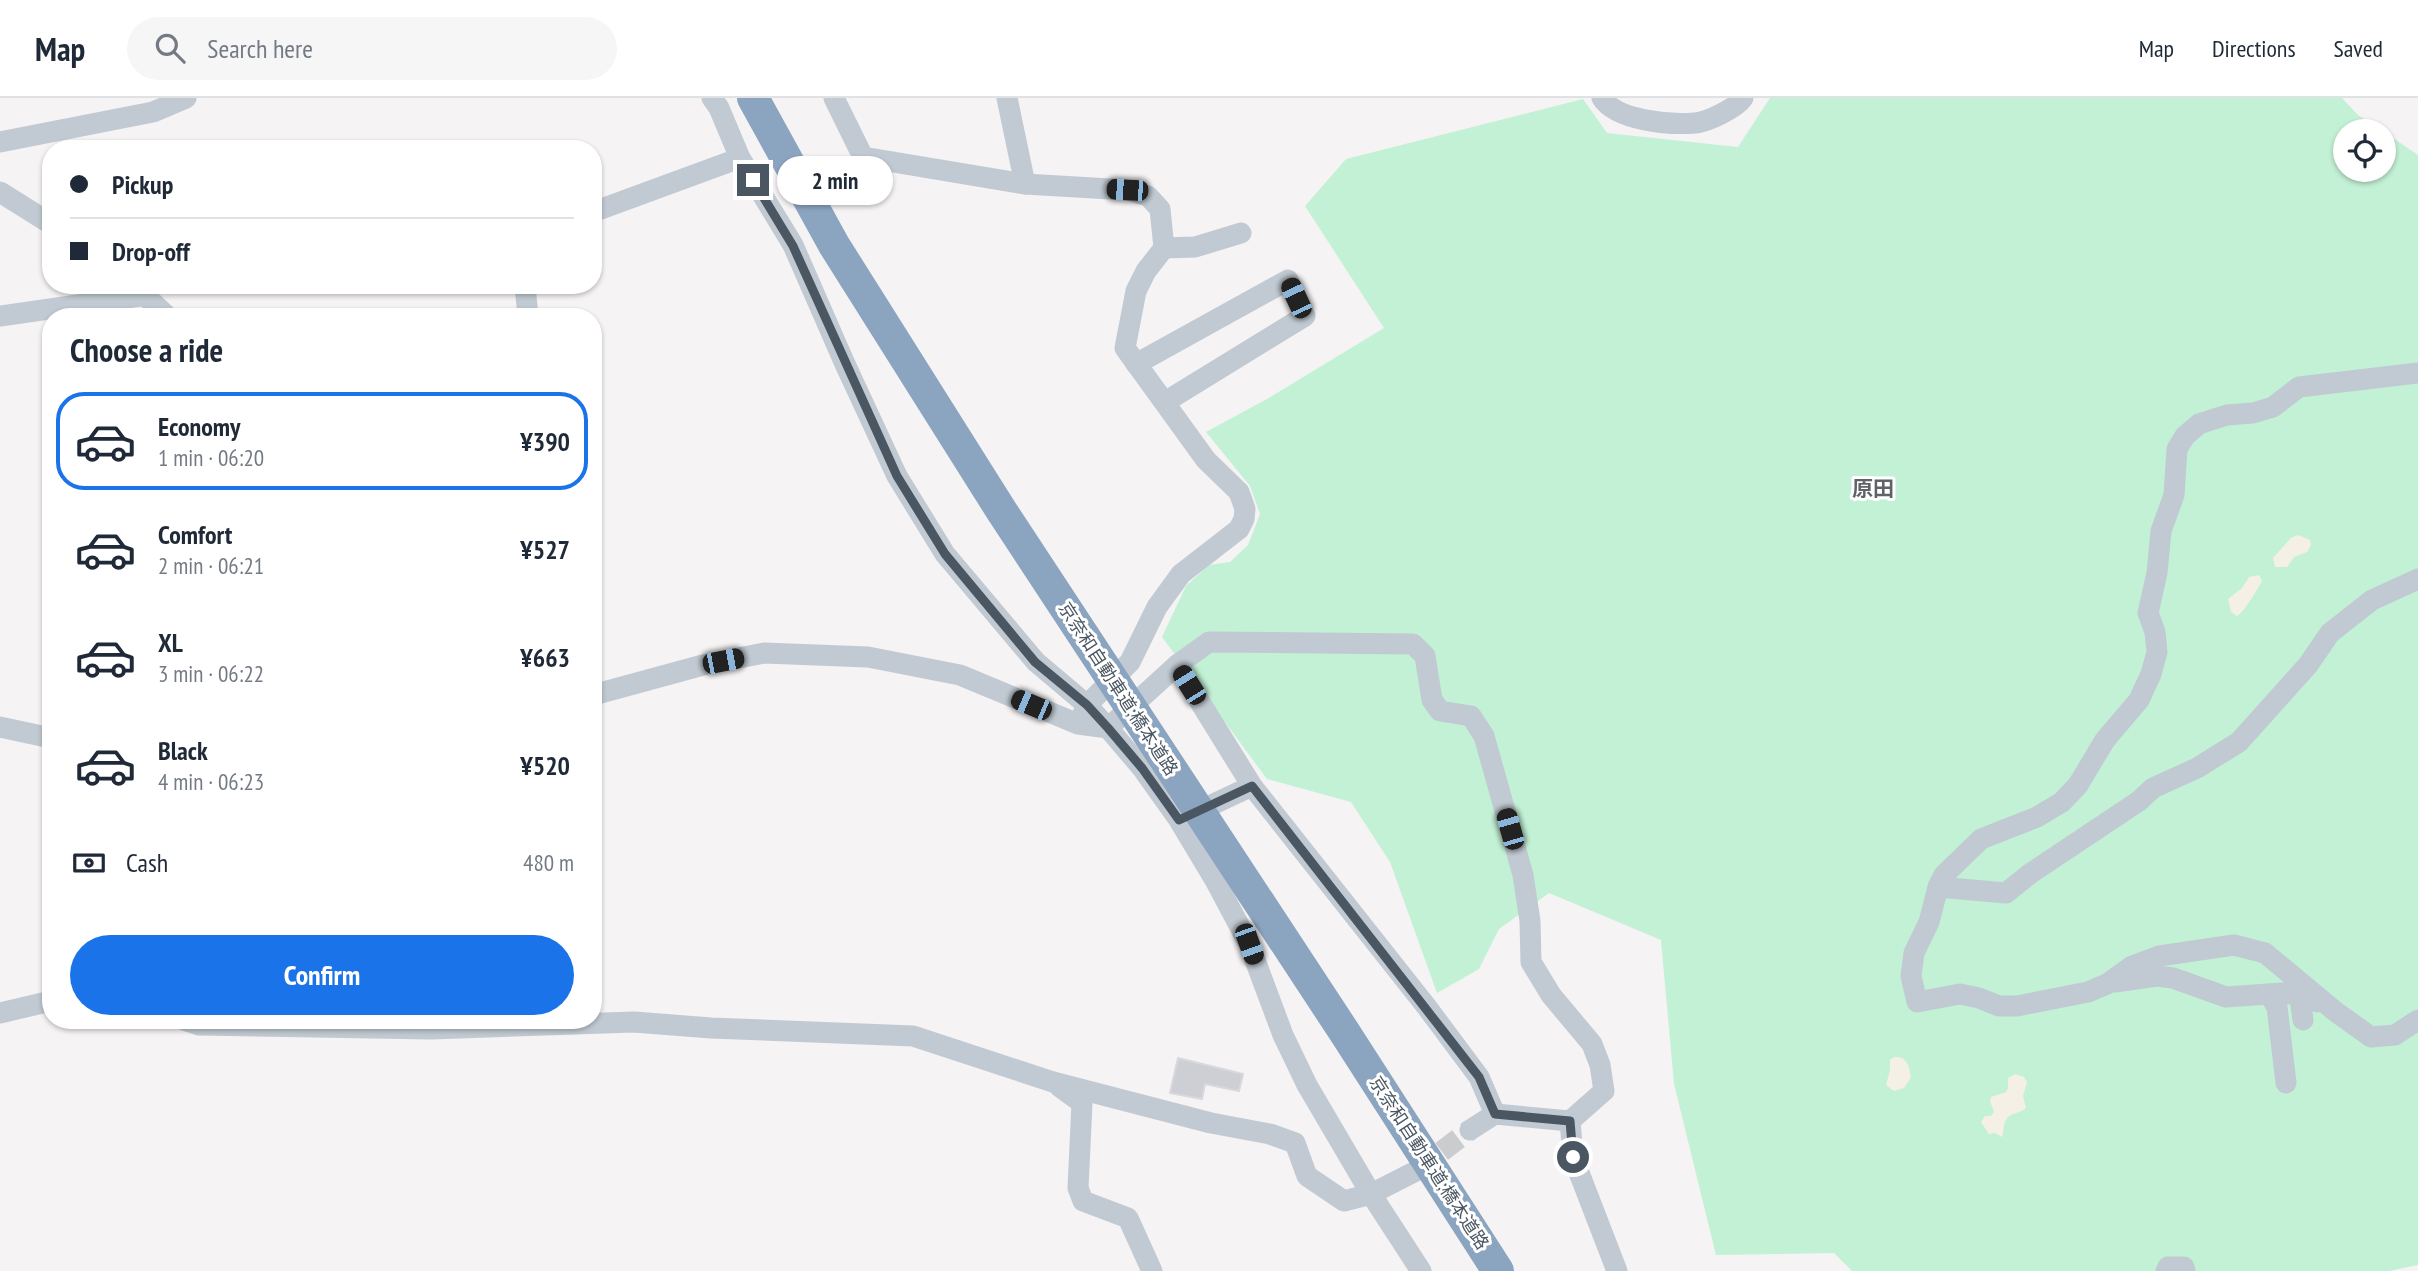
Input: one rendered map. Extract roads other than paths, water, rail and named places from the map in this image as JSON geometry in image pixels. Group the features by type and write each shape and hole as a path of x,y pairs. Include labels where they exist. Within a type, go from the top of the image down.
{"highway":[{"name":"京奈和自動車道;橋本道路","path":"753,98 834,245 1080,632 1345,1033 1498,1271"}],"street":[{"path":"0,142 153,111 186,98"},
{"path":"712,98 719,108 740,158 793,246 897,476 945,554 1083,715"},
{"path":"834,98 863,157 1025,184 1127,190 1148,196 1160,209 1164,248 1146,271 1136,291 1125,348 1206,460 1239,492 1245,509 1244,519 1239,529 1181,574 1157,607 1130,662 1083,715"},
{"path":"1007,98 1025,184"},
{"path":"1602,98 1606,104 1640,120 1698,124 1737,106 1743,98"},
{"path":"602,209 740,158"},
{"path":"0,192 42,218"},
{"path":"1164,248 1195,247 1241,233"},
{"path":"1136,364 1288,280 1305,316 1165,402"},
{"path":"43,308 119,294"},
{"path":"145,294 159,308"},
{"path":"0,316 42,308"},
{"path":"2371,1037 2336,1012 2265,953 2234,945 2158,956 2132,966 2106,984 2088,992 2017,1006 1999,1006 1960,994 1917,1002 1911,976 1914,953 1929,922 1944,875 1981,839 2037,817 2062,802 2078,785 2105,740 2139,700 2151,674 2157,652 2155,632 2148,613 2157,573 2161,531 2174,495 2177,449 2185,436 2199,424 2211,420 2273,407 2299,387 2418,373"},
{"path":"1938,887 2006,892 2139,802 2153,789 2197,768 2239,742 2308,665 2330,633 2372,600 2418,579"},
{"path":"1108,728 1177,665 1209,642 1413,644 1425,656 1432,700 1440,711 1471,716 1484,736 1523,875 1530,921 1531,961 1551,995 1592,1044 1600,1065 1604,1091 1570,1121 1495,1114 1470,1130"},
{"path":"602,692 703,664 764,653 868,657 960,675 1083,715 1108,728 1142,768 1179,820 1215,880 1249,944 1283,1035 1307,1085 1371,1194 1421,1271"},
{"path":"1177,665 1252,786 1479,1077 1495,1114"},
{"path":"0,727 42,736"},
{"path":"1179,820 1252,786"},
{"path":"2106,984 2157,976 2173,978 2226,997 2269,994 2311,997 2349,1029 2371,1037 2395,1035 2418,1020"},
{"path":"2269,994 2277,1007 2286,1083"},
{"path":"2300,998 2303,1020"},
{"path":"0,1013 42,1003"},
{"path":"602,1023 634,1022 711,1028 913,1036 1053,1082 1211,1123 1270,1134 1295,1143 1307,1176 1344,1201 1371,1194 1416,1171"},
{"path":"1053,1082 1082,1103 1078,1188 1083,1201 1128,1218 1152,1271"},
{"path":"1570,1121 1573,1157 1617,1271"},
{"path":"2166,1271 2168,1267 2183,1267 2185,1271"}],"tunnel":[{"path":"1417,1170 1470,1130"}],"district":[{"name":"原田","path":"1873,489"}]}
